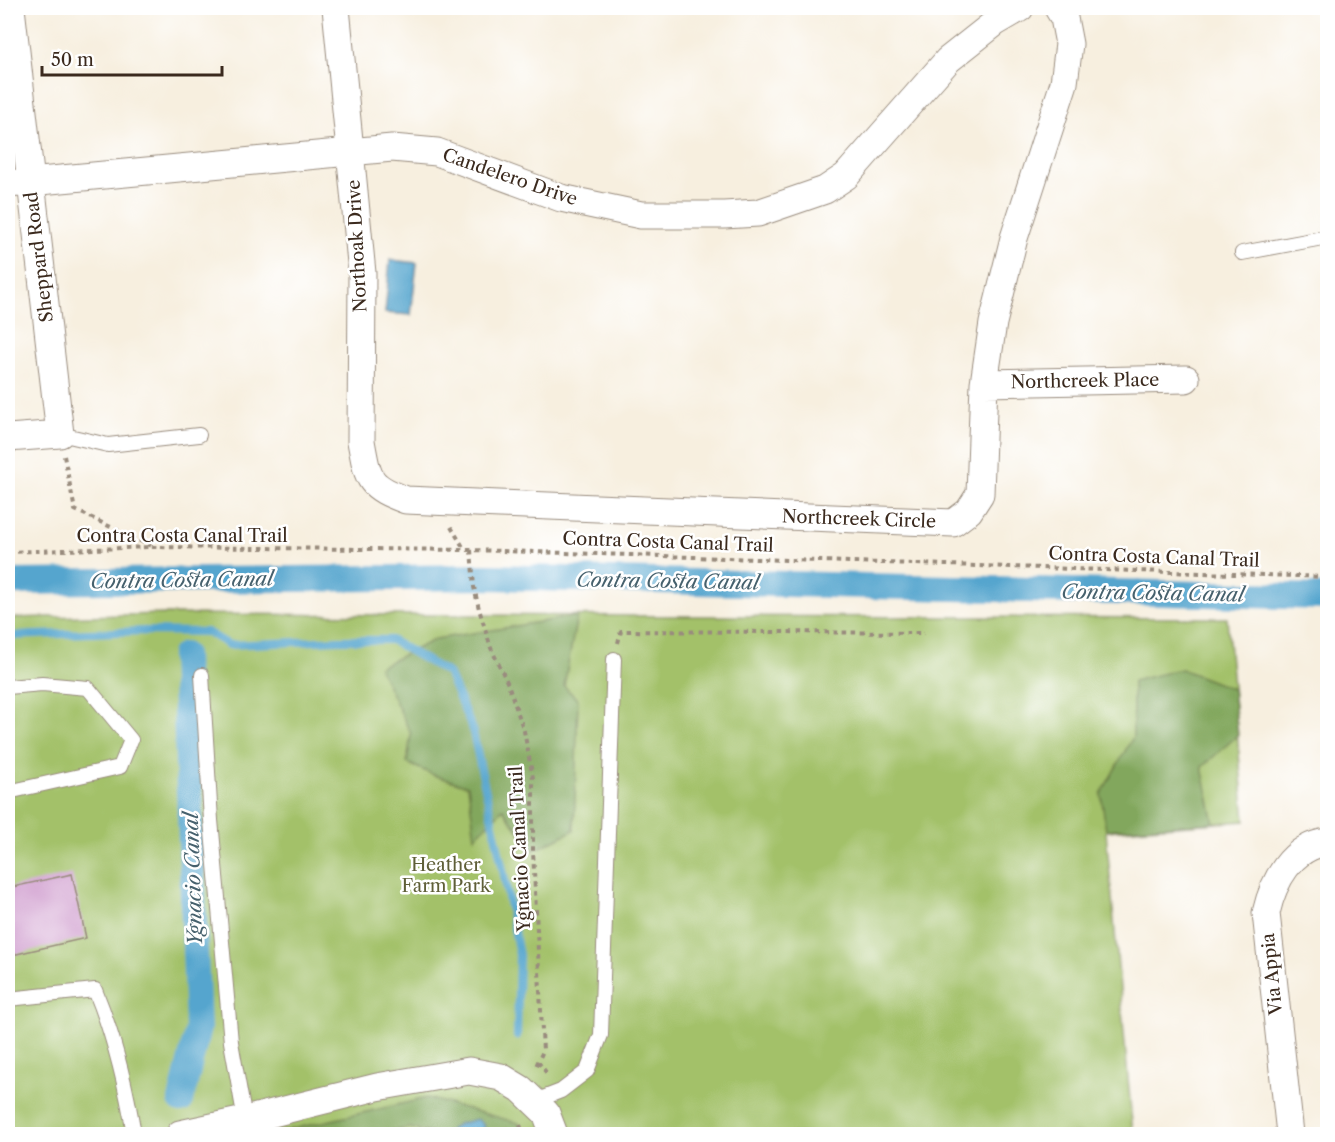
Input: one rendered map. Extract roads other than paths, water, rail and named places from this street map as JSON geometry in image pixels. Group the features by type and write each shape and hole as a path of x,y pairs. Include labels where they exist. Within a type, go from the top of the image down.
{"street":[{"name":"Sheppard Road","path":"11,8 19,183 60,434"},
{"name":"Northoak Drive","path":"336,8 362,273 361,441 366,468 372,483"},
{"name":"Candelero Drive","path":"19,183 392,148 437,152 561,198 641,215 758,213 825,190 846,176 948,60 996,22 1020,8"},
{"name":"Northcreek Circle","path":"372,483 387,493 406,500 953,523 969,511 980,494 984,383 993,323 1014,238 1064,83 1069,44 1064,18 1058,8"},
{"name":"Northcreek Place","path":"984,383 1186,379"},
{"path":"8,438 60,434"},
{"name":"Via Appia","path":"1290,1134 1266,913 1271,892 1283,869 1299,854 1319,843 1328,842"},
{"path":"180,1134 377,1087 469,1071 501,1077 528,1095 546,1113 554,1134"}],"lane":[{"path":"1242,253 1328,237"},
{"path":"60,434 108,445 199,435"},
{"path":"528,1095 561,1091 587,1071 601,1035 614,659"},
{"path":"202,675 211,820 231,1042 245,1120"},
{"path":"8,687 42,684 88,688 131,740 120,767 8,792"},
{"path":"8,999 95,990 106,1016 127,1094 134,1134"}],"water":[{"path":"390,260 417,263 411,315 385,313"},
{"path":"477,1119 483,1124 486,1134 445,1134 458,1124"}],"waterway":[{"name":"Contra Costa Canal","path":"8,582 489,577 1328,597"},
{"path":"8,636 145,631 207,632 229,645 391,640 448,673 472,728 503,870 519,955 517,1036"},
{"name":"Ygnacio Canal","path":"181,1100 198,1028 184,655"}],"park label":[{"name":"Heather Farm Park","path":"446,875"}]}
